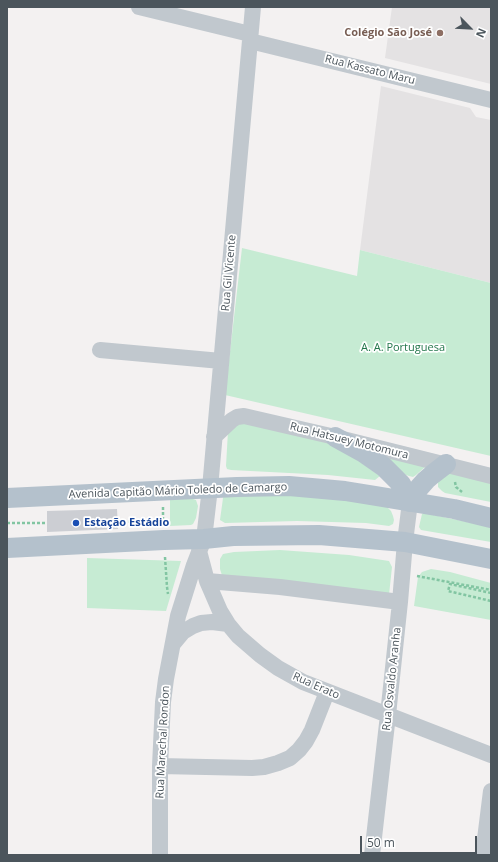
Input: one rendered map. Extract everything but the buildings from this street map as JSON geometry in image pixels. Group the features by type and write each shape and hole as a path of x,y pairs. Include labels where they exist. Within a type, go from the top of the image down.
{"main road":[{"path":"335,437 384,466 401,484 410,502"},
{"path":"410,502 426,480 433,474 452,466"},
{"name":"Avenida Capitão Mário Toledo de Camargo","path":"7,498 210,488 289,486 344,491 454,509 491,518"},
{"path":"7,548 164,540 202,545 233,536 319,535 405,542 491,559"}],"street":[{"name":"Rua Kassato Maru","path":"139,7 250,38 491,100"},
{"name":"Rua Gil Vicente","path":"202,545 210,488 253,7"},
{"path":"100,350 221,361"},
{"name":"Rua Hatsuey Motomura","path":"214,437 232,420 237,417 244,416 491,476"},
{"name":"Rua Osvaldo Aranha","path":"372,855 410,502"},
{"name":"Rua Erato","path":"202,545 208,582 212,595 220,611 238,636 260,655 278,668 303,682 326,692 491,755"},
{"name":"Rua Marechal Rondon","path":"160,855 160,766 163,702 178,616 202,545"},
{"path":"208,582 280,586 400,602"},
{"path":"173,644 183,632 201,623 212,622 228,624"},
{"path":"160,766 252,768 264,767 290,758 299,750 312,730 326,692"},
{"path":"483,855 491,791"}],"path":[{"path":"452,466 456,487 461,492 468,495"},
{"path":"118,522 163,521"},
{"path":"7,523 47,523"},
{"path":"403,574 441,580 491,592"},
{"path":"491,592 450,584 448,591 491,601"}],"shaded area":[{"name":"Colégio São José","path":"392,7 491,7 491,84 385,58"},
{"path":"381,86 470,108 476,117 491,120 491,283 360,250"}],"green space":[{"name":"A. A. Portuguesa","path":"242,248 357,276 360,250 491,283 491,456 225,395"},
{"path":"242,421 335,444 380,476 375,480 328,475 227,469 228,431"},
{"path":"386,453 425,467 413,477 406,475 384,458"},
{"path":"447,473 491,480 491,502 445,493 438,487 438,482"},
{"path":"292,495 344,500 387,507 393,516 393,524 389,526 366,523 297,521 225,523 220,520 224,496"},
{"path":"170,499 196,500 198,506 196,518 193,524 170,526"},
{"path":"424,513 491,527 491,542 421,530 419,527 422,514"},
{"path":"280,550 349,555 389,561 392,567 388,604 225,585 220,569 220,559 223,554 234,552"},
{"path":"87,558 181,561 166,611 87,608"},
{"path":"431,569 450,572 491,583 491,620 414,606 418,577 422,572"}],"place":[{"name":"Colégio São José","path":"440,33"},
{"name":"Estação Estádio","path":"76,523"}]}
